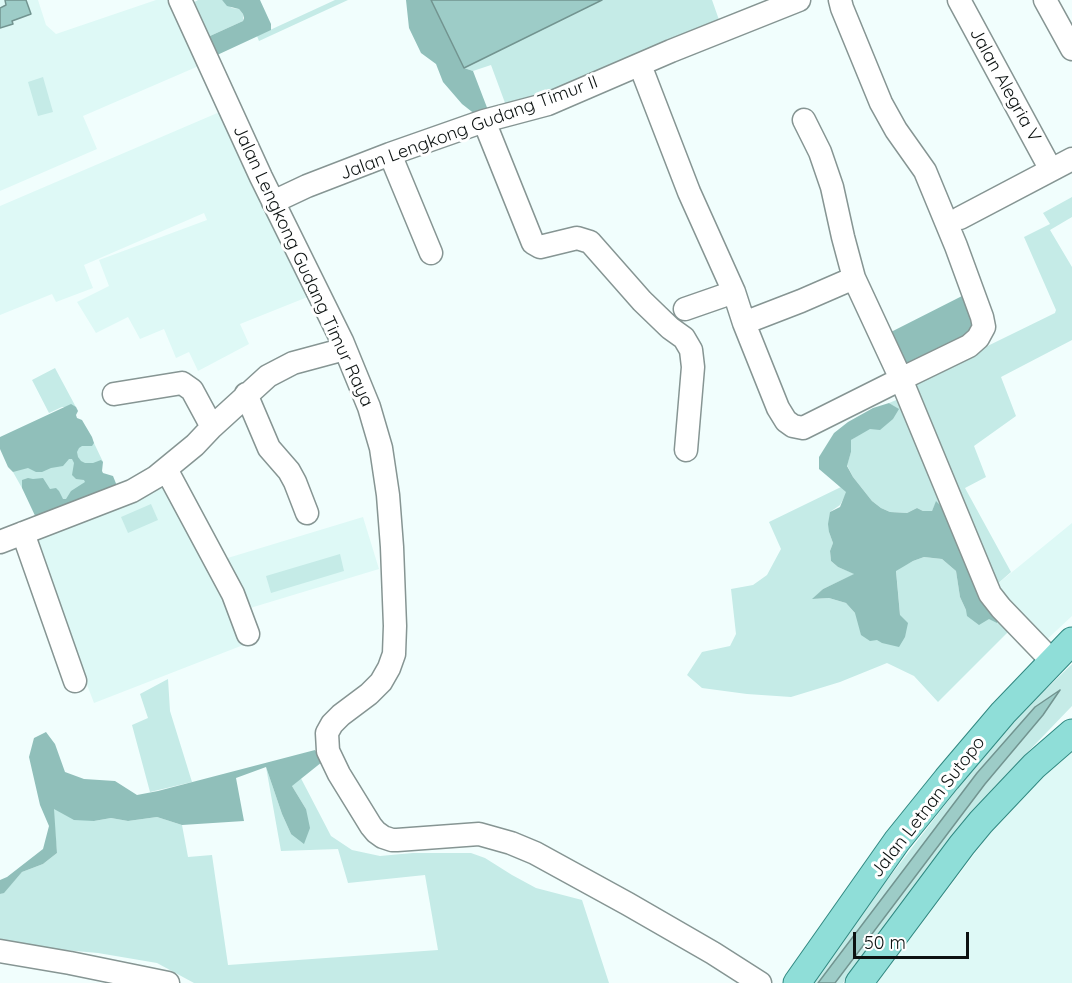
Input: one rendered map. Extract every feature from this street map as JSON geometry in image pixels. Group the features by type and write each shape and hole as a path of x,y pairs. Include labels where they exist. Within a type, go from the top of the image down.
{"main road":[{"name":"Jalan Letnan Sutopo","path":"796,983 897,841 947,779 1003,713 1072,641"},
{"path":"859,983 981,822 1034,766 1072,734"}],"street":[{"name":"Jalan Lengkong Gudang Timur Raya","path":"180,0 273,202 345,349 370,409 381,448 393,556 394,654 381,682 332,724 327,733 330,759 371,826 383,837 392,840 479,834 512,843 628,904 760,983"},
{"name":"Jalan Lengkong Gudang Timur II","path":"273,202 307,186 390,154 484,122 548,104 640,65 758,8 799,0"},
{"path":"640,65 689,192 734,292 778,408 786,421 793,426 803,428 969,346 978,338 984,327 956,246 925,171 896,130 882,102 840,0"},
{"name":"Jalan Alegria V","path":"959,0 1051,170"},
{"path":"1045,0 1072,49"},
{"path":"804,120 820,152 832,187 854,278 901,379 990,594 1052,661"},
{"path":"484,122 533,243 540,247 577,238 590,242 642,301 684,338 690,350 693,368 686,450"},
{"path":"390,154 431,253"},
{"path":"960,218 1072,159"},
{"path":"744,323 854,278"},
{"path":"685,309 734,292"},
{"path":"0,542 132,492 156,477 195,445 246,394 268,376 293,363 345,349"},
{"path":"114,394 182,383 192,390 212,427"},
{"path":"246,394 269,448 289,471 307,513"},
{"path":"166,469 233,594 248,634"},
{"path":"23,533 75,681"},
{"path":"0,951 168,983"}],"shaded area":[{"path":"0,0 38,0 46,25 56,34 156,0 171,0 201,65 83,116 97,149 0,191"},
{"path":"5,0 26,0 31,14 0,28 0,8 6,5"},
{"path":"198,0 222,0 232,8 239,9 243,14 243,21 209,38 191,4"},
{"path":"222,0 260,0 271,24 271,30 215,56 210,36 243,21 244,18 239,9 227,6"},
{"path":"335,0 348,0 259,41 257,36"},
{"path":"406,0 431,0 464,68 473,71 491,118 476,115 462,104 443,82 436,64 421,53 409,28"},
{"path":"431,0 602,0 464,68"},
{"path":"602,0 712,0 724,34 508,111 491,65 473,71 464,68"},
{"path":"43,77 53,112 38,116 28,82"},
{"path":"222,111 310,296 240,324 249,344 198,371 189,352 176,358 164,329 140,339 128,317 96,333 77,302 109,286 99,260 207,220 204,213 84,265 93,288 56,302 52,294 0,315 0,206"},
{"path":"1072,197 1072,217 1050,230 1072,267 1072,340 1001,377 1016,416 974,446 986,477 965,488 1011,572 995,586 914,387 916,381 1055,313 1056,310 1024,237 1050,224 1043,213"},
{"path":"964,295 978,329 908,370 889,333"},
{"path":"55,368 76,407 62,407 49,413 32,380"},
{"path":"901,398 961,539 936,502 932,511 917,508 907,513 890,512 881,508 872,501 853,477 847,465 851,452 851,440 898,409 889,403"},
{"path":"889,403 899,409 893,419 880,430 870,429 851,440 851,452 847,466 872,501 881,508 890,512 907,513 917,508 932,511 936,501 947,512 999,616 997,623 989,619 979,625 967,616 960,597 956,571 942,559 924,557 896,571 900,615 908,623 905,637 899,647 877,640 870,641 861,635 855,613 846,603 829,598 812,599 823,589 854,574 831,561 830,551 833,543 828,524 830,512 840,507 846,492 819,469 819,457 834,433 848,422 873,408"},
{"path":"71,404 76,407 77,418 82,420 94,443 92,446 79,448 78,457 85,463 101,460 103,473 113,476 117,486 38,522 22,488 22,480 43,478 50,489 56,488 59,491 63,499 66,499 71,491 85,482 72,475 74,463 72,459 69,459 63,466 42,472 28,468 13,472 8,467 0,449 0,437"},
{"path":"88,439 94,443 103,462 90,484 61,504 36,484 22,488 13,472 47,446"},
{"path":"169,480 251,642 94,703 31,538"},
{"path":"841,487 847,492 840,505 830,512 829,532 833,543 830,551 831,561 838,567 855,574 823,589 813,599 829,598 846,603 855,613 900,615 896,570 924,557 942,559 956,571 960,597 966,610 989,619 999,616 1011,629 938,702 914,676 887,663 840,682 791,697 702,688 687,675 702,652 730,646 736,634 731,589 753,585 767,575 781,549 769,522"},
{"path":"151,504 158,520 128,533 121,517"},
{"path":"363,517 379,569 237,612 221,560"},
{"path":"1072,523 1072,616 1041,645 995,586"},
{"path":"340,554 344,571 271,593 266,576"},
{"path":"1072,664 1072,706 1023,757 883,928 843,983 835,983 985,784 1043,715 1058,691 1035,707 977,773 818,983 810,983 998,736"},
{"path":"168,679 170,711 192,782 150,792 132,725 148,718 140,694"},
{"path":"1060,690 1043,715 985,784 835,983 818,983 977,773 1035,707"},
{"path":"46,732 55,744 65,772 84,779 115,781 137,795 315,750 322,762 292,786 306,809 310,828 304,844 291,834 266,767 236,778 244,821 182,825 157,817 128,821 111,818 94,821 74,820 54,809 57,853 43,864 22,872 4,893 0,894 0,880 43,849 49,826 40,805 29,757 34,738"},
{"path":"1072,747 1072,983 877,983 997,824 1028,788"},
{"path":"293,763 331,836 352,850 380,856 413,853 471,853 485,858 536,888 582,900 609,983 194,983 157,963 98,953 29,947 0,940 0,894 22,872 43,864 57,853 53,808 94,821 111,818 128,821 157,817 182,825 188,857 212,855 228,965 438,950 425,875 348,883 338,849 281,851 266,767 291,834 306,809 292,786"}]}
